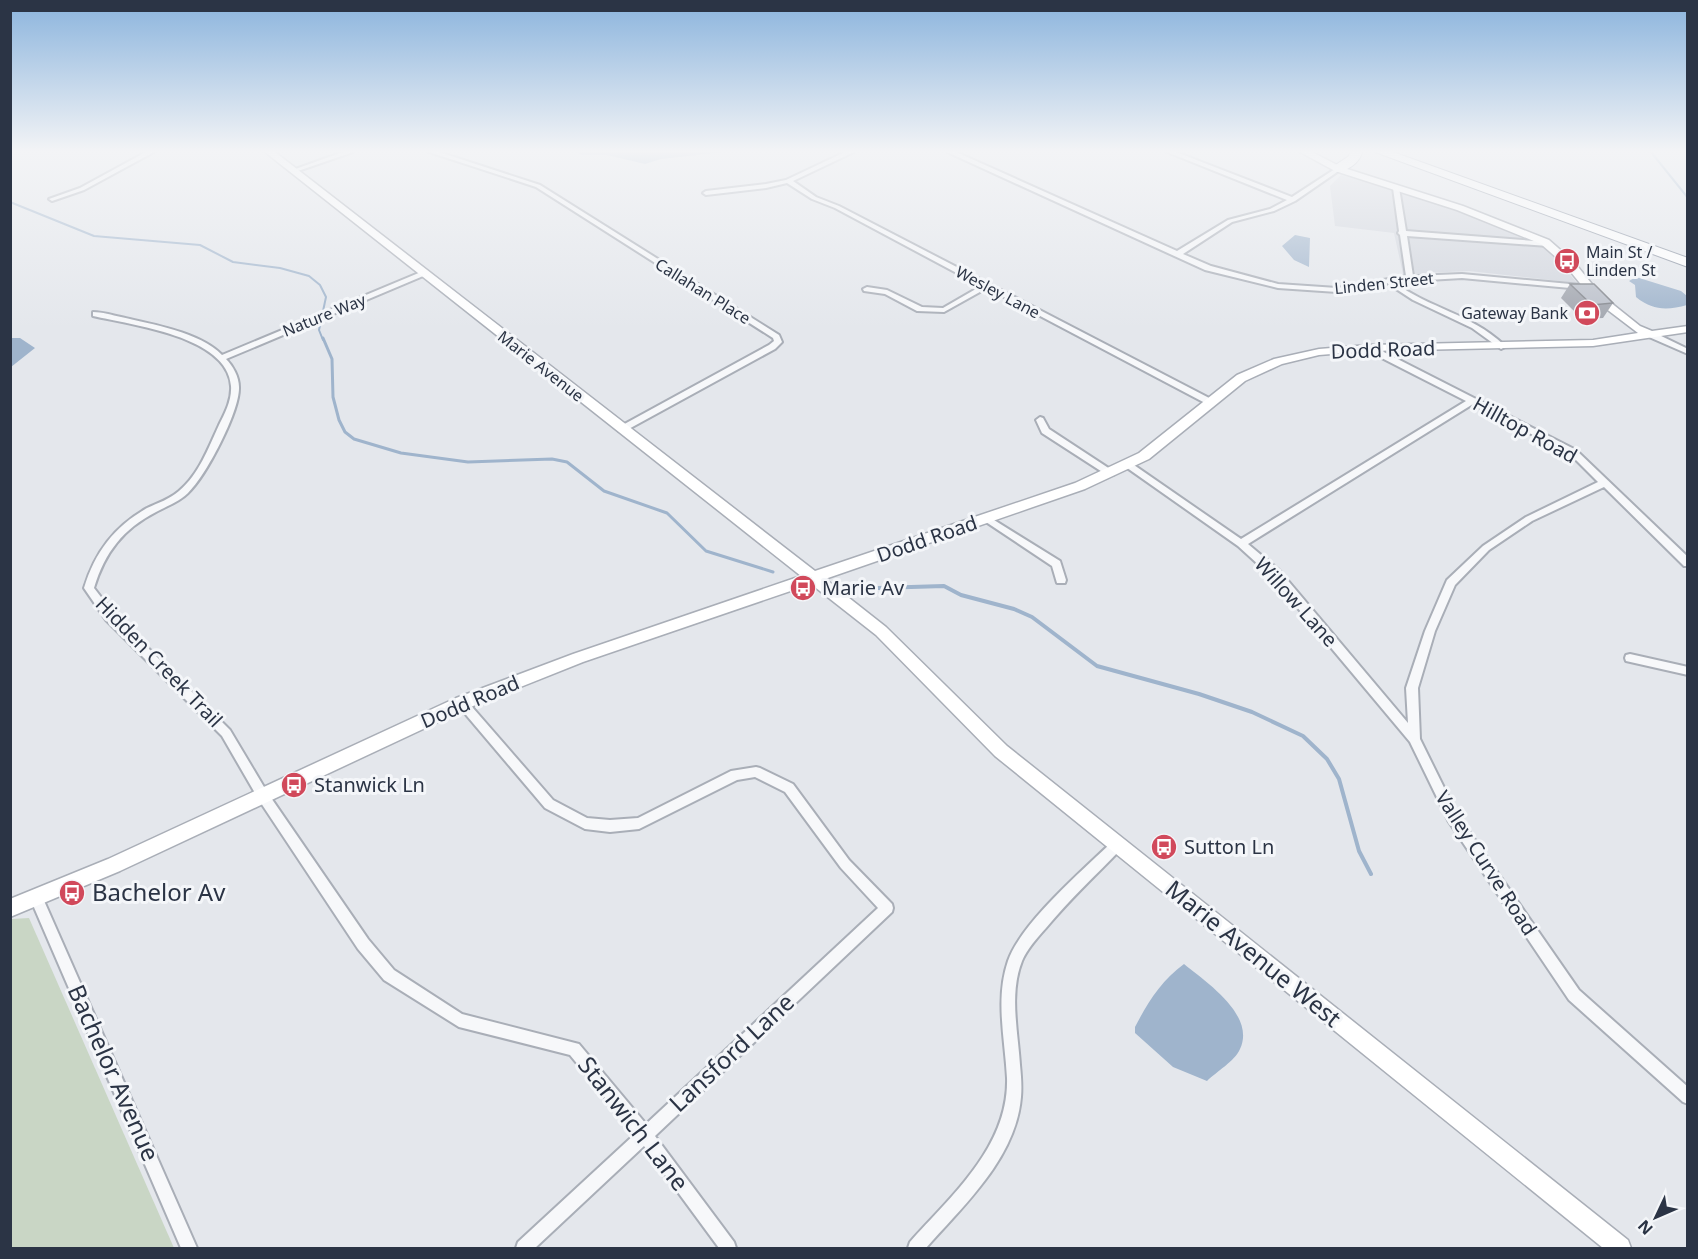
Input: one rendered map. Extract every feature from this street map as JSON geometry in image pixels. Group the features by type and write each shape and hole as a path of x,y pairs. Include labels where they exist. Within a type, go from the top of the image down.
{"highway":[{"path":"1549,211 1688,263"},
{"path":"1559,211 1688,252"}],"street":[{"name":"Marie Avenue","path":"344,211 813,578"},
{"name":"Callahan Place","path":"577,211 776,337 778,342 622,429"},
{"name":"Wesley Lane","path":"844,211 1210,402"},
{"name":"Linden Street","path":"1081,211 1208,268 1278,286 1337,290 1410,278 1500,278 1592,288"},
{"path":"1178,254 1230,221 1269,211"},
{"path":"1399,211 1410,278"},
{"path":"1467,211 1496,220 1548,244 1592,288 1596,296 1636,328 1688,352"},
{"path":"1401,233 1548,244"},
{"name":"Nature Way","path":"224,357 424,274"},
{"path":"1388,281 1407,296 1475,325 1501,347"},
{"path":"867,289 887,292 920,309 944,310 986,286"},
{"path":"96,314 205,344 224,357"},
{"name":"Dodd Road","path":"10,908 114,865 462,703 578,658 1110,473 1128,465 1159,445 1241,378 1278,362 1319,352 1369,348 1501,347 1593,343 1688,329"},
{"name":"Hilltop Road","path":"1369,348 1573,452 1688,563"},
{"name":"Hidden Creek Trail","path":"224,357 235,384 232,406 203,472 183,494 149,512 111,539 95,564 89,588 110,617 226,733 263,795"},
{"path":"1241,544 1472,401"},
{"path":"1040,420 1045,431 1110,473"},
{"name":"Willow Lane","path":"1128,465 1241,544 1275,573 1414,739"},
{"name":"Valley Curve Road","path":"1604,483 1529,519 1486,548 1450,583 1430,631 1412,688 1414,739 1453,818 1574,995 1688,1097"},
{"path":"986,518 1056,564 1061,580"},
{"name":"Marie Avenue West","path":"813,578 881,631 1001,751 1620,1248"},
{"path":"1630,658 1688,671"},
{"name":"Lansford Lane","path":"462,703 549,804 585,823 610,826 639,823 735,775 756,772 789,788 844,864 887,908 524,1248"},
{"name":"Stanwich Lane","path":"263,795 363,944 389,975 459,1020 574,1049 645,1135 728,1248"},
{"path":"916,1248 999,1149 1014,1099 1008,997 1015,960 1030,936 1117,845"},
{"name":"Bachelor Avenue","path":"36,898 189,1248"}],"shaded area":[{"path":"1333,211 1459,211 1523,235 1549,250 1577,283 1469,271 1403,274 1394,233 1335,226"}],"green space":[{"path":"29,918 174,1248 11,1248 11,919"}],"water":[{"path":"1295,235 1310,238 1309,267 1294,260 1282,246"},
{"path":"1636,277 1681,291 1687,296 1687,305 1661,308 1642,302 1636,297 1635,285 1629,281"},
{"path":"11,338 20,338 35,348 11,367"},
{"path":"1184,964 1226,1000 1241,1024 1243,1036 1238,1053 1207,1081 1173,1067 1135,1033 1135,1027 1156,992"}],"building":[{"path":"1570,284 1594,284 1613,303 1592,305"}],"waterway":[{"path":"32,211 94,236 200,245 233,262 280,268 309,276 320,285 326,297 319,330 323,340"},
{"path":"323,338 332,359 333,397 339,420 345,432 354,439 401,453 468,462 552,459 567,462 604,491 667,513 706,551 773,572"},
{"path":"878,588 944,586 961,595 1014,609 1032,617 1097,666 1199,694 1252,712 1303,736 1327,759 1339,779 1359,851 1371,874"}],"place":[{"name":"Main St / Linden St","path":"1567,261"},
{"name":"Gateway Bank","path":"1587,313"},
{"name":"Marie Av","path":"803,588"},
{"name":"Stanwick Ln","path":"294,785"},
{"name":"Sutton Ln","path":"1164,847"},
{"name":"Bachelor Av","path":"72,893"}]}
